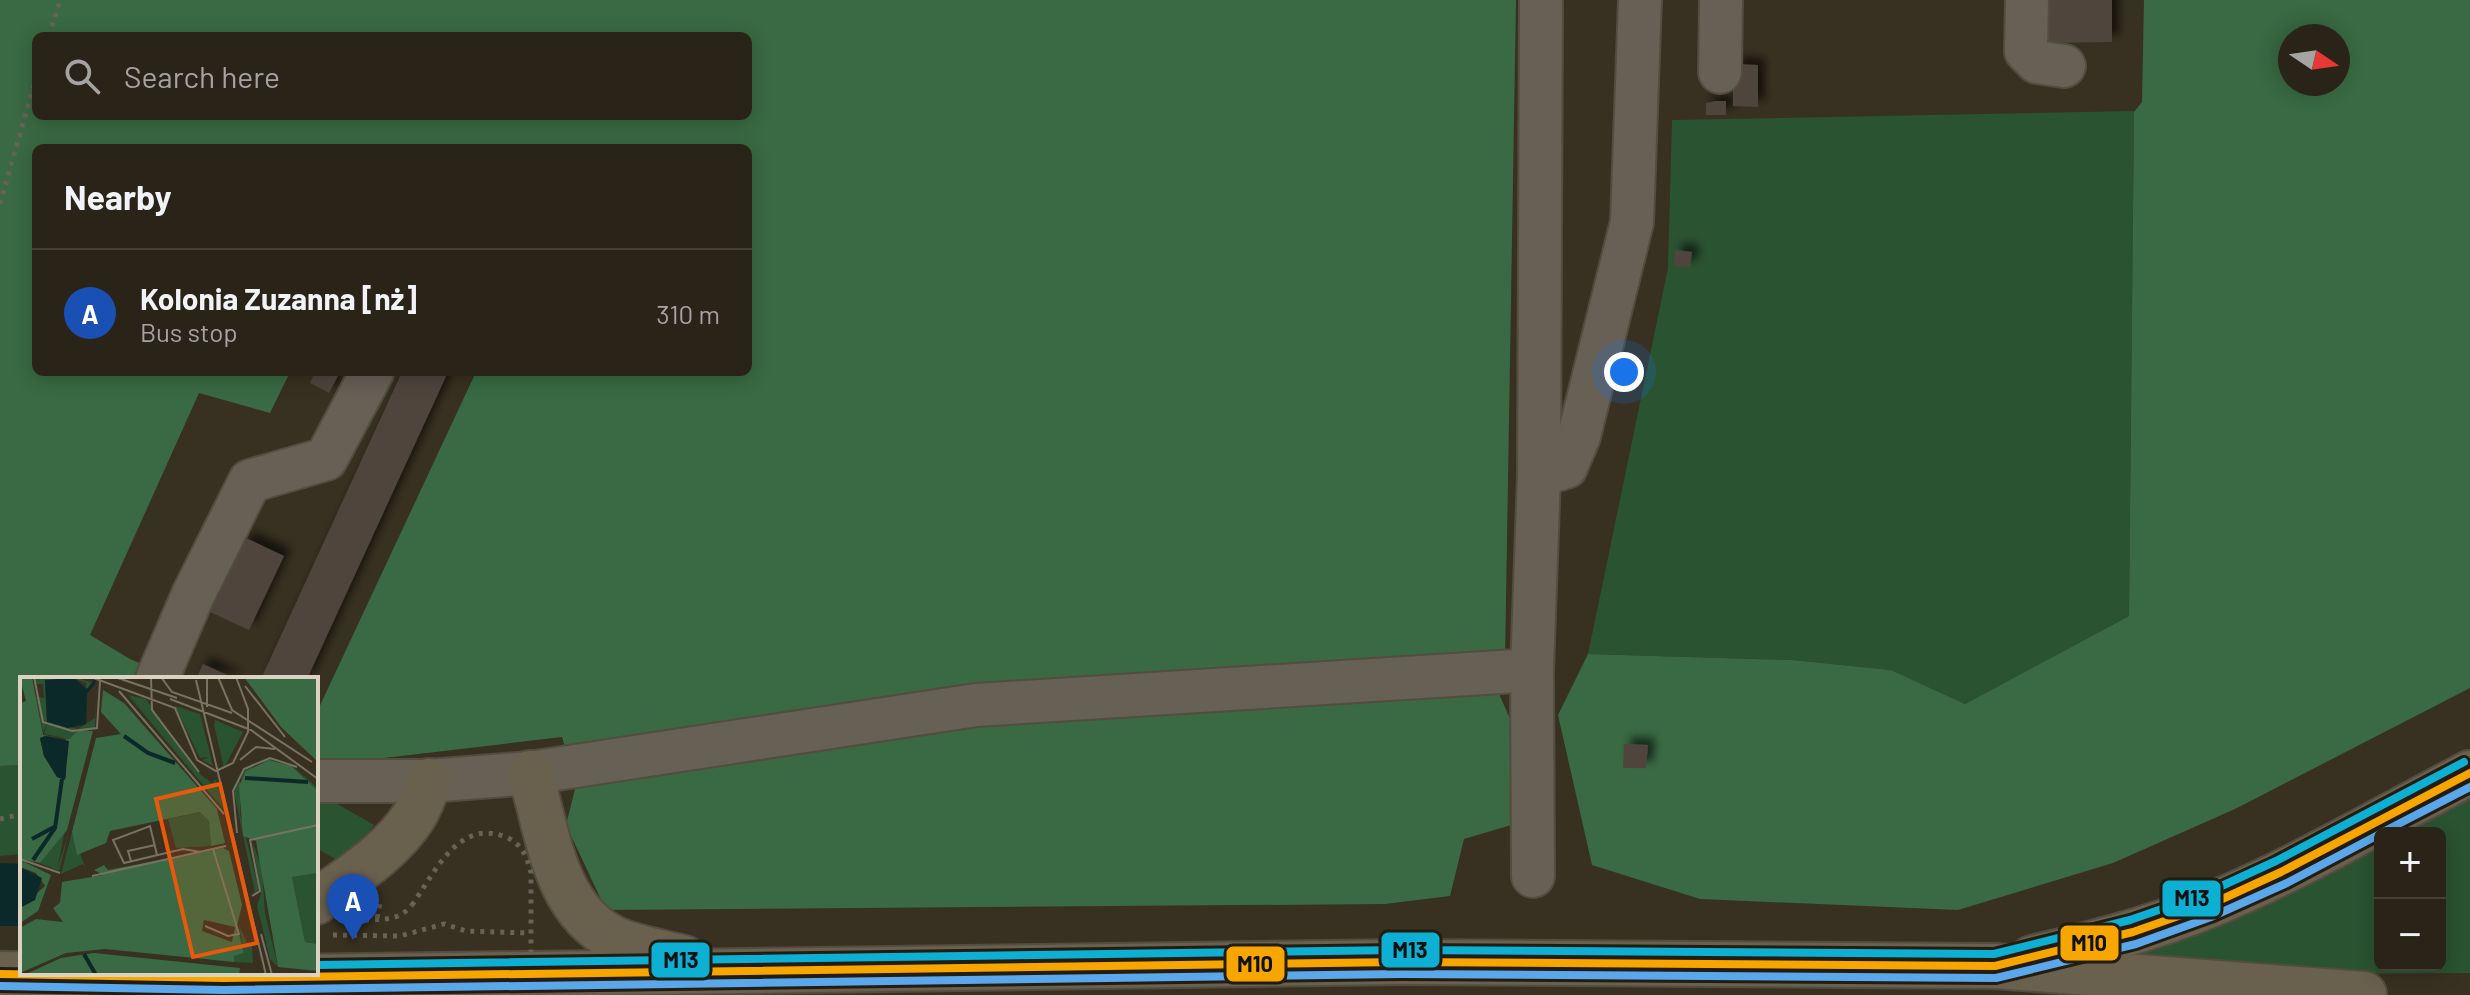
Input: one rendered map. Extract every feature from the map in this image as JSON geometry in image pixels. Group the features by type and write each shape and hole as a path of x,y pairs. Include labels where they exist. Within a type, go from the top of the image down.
{"main road":[{"path":"530,773 553,858 568,894 586,918 613,938 737,971"},
{"path":"1995,966 2133,932 2207,906 2281,872 2470,773"},
{"path":"324,898 398,838 416,814 429,781"},
{"path":"155,975 224,978 1401,962 1995,966 2381,995"},
{"path":"2350,995 2364,994"}],"lane":[{"path":"1533,876 1532,670 1539,475 1541,0"},
{"path":"1539,475 1566,467 1579,436 1632,222 1640,0"},
{"path":"1720,72 1721,0"},
{"path":"2027,0 2026,51 2037,62 2064,66"},
{"path":"158,677 193,595 250,481 326,459 370,376"},
{"path":"318,781 429,781 530,773 976,705 1532,670"}],"path":[{"path":"50,32 60,0"},
{"path":"0,204 32,92"},
{"path":"0,819 20,814"},
{"path":"377,918 392,920 405,914 458,841 482,832 511,839 526,854 531,873 531,995"},
{"path":"324,898 400,936 444,924 466,931 530,933"}],"green space":[{"path":"0,0 1516,0 1505,660 1497,689 1520,742 1518,823 1464,839 1450,896 1385,904 606,910 566,825 576,785 562,737 318,766 318,710 474,376 752,376 752,144 32,144 32,376 288,376 270,413 199,393 90,635 130,659 173,677 20,677 20,765 0,766"},
{"path":"2144,0 2470,0 2470,688 2235,809 2113,863 1958,910 1700,899 1592,865 1558,715 1588,654 1792,660 1891,670 1965,704 2129,616 2134,112 2142,102"},
{"path":"2134,111 2129,616 1965,704 1891,670 1792,660 1588,654 1668,268 1672,120"},
{"path":"20,765 20,854 0,856 0,766"},
{"path":"318,780 320,794 374,825 344,864 318,849"},
{"path":"2470,794 2470,973 2311,974 2080,956 2374,843 2374,971 2446,971 2446,827 2407,827"}],"water":[{"path":"0,863 20,864 20,926 0,926"}],"building":[{"path":"2046,0 2112,0 2112,42 2045,43"},
{"path":"1733,64 1758,65 1758,107 1733,106"},
{"path":"1726,101 1726,115 1706,115 1706,103"},
{"path":"1675,250 1692,252 1690,267 1674,266"},
{"path":"313,376 338,376 329,393 310,383"},
{"path":"400,376 446,376 308,677 262,677"},
{"path":"246,538 284,556 249,630 210,612"},
{"path":"203,664 232,677 197,677"},
{"path":"1624,744 1648,745 1646,768 1623,768"}],"transit line":[{"name":"M13","path":"318,965 1401,950 1994,954 2130,920 2202,895 2276,861 2464,762"},
{"name":"M10","path":"56,975 224,978 1401,962 1995,966 2133,932 2207,906 2281,872 2470,773"},
{"path":"2393,827 2470,787"},
{"path":"0,986 224,990 1401,974 1996,978 2136,944 2211,917 2287,883 2374,837"},
{"name":"M10","path":"0,974 20,974"}],"place":[{"name":"Kolonia Zuzanna [nż]","path":"353,940"}]}
